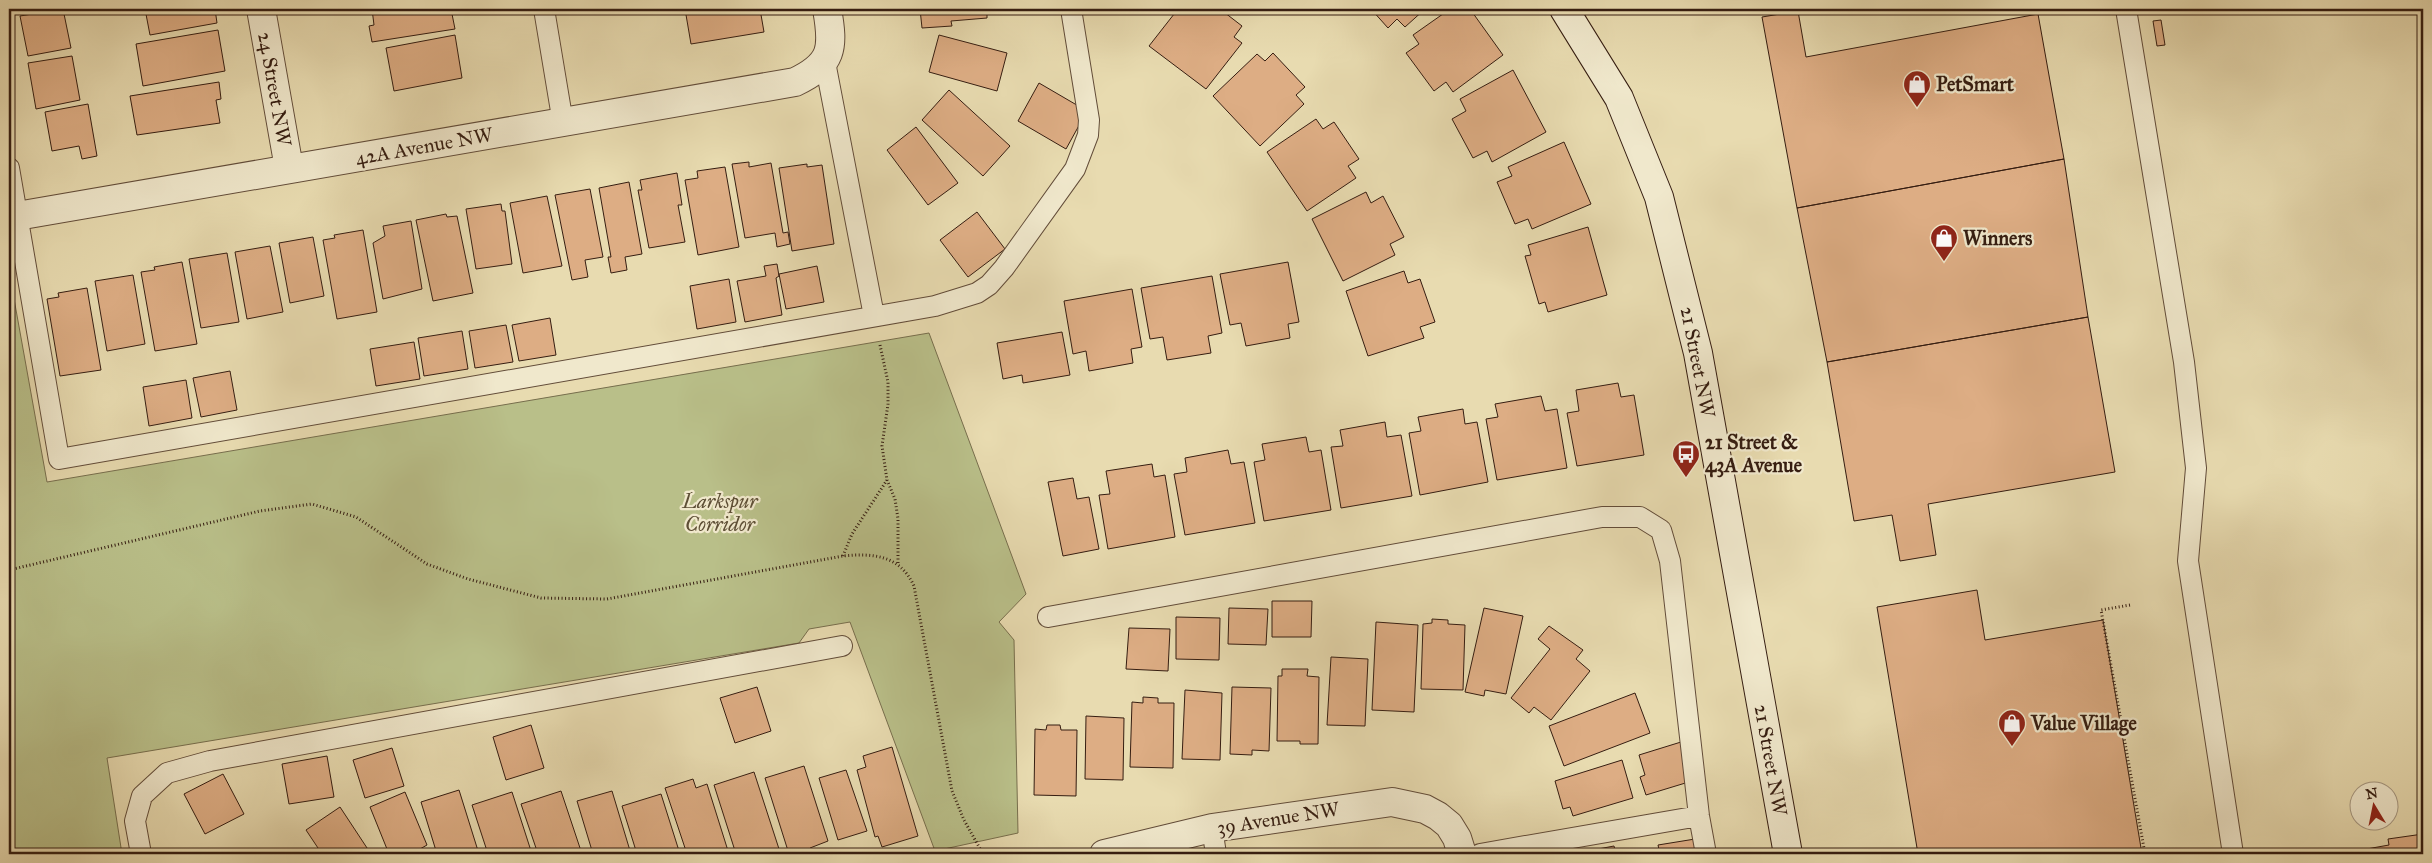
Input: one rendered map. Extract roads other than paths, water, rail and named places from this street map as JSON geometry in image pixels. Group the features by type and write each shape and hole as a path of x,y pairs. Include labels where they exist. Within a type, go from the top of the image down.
{"street":[{"name":"24 Street NW","path":"261,9 289,168"},
{"path":"825,62 830,42 827,9"},
{"name":"21 Street NW","path":"1564,9 1619,98 1659,198 1664,216 1698,353 1788,854"},
{"name":"42A Avenue NW","path":"17,216 775,86 803,78 825,62"},
{"name":"39 Avenue NW","path":"1104,854 1214,841 1392,802 1425,809 1449,826 1457,838 1462,854"}],"lane":[{"path":"544,9 563,123"},
{"path":"9,168 59,459 935,306 977,293 989,285 1075,168 1088,135 1089,120 1071,9"},
{"path":"2126,9 2184,362 2196,468 2188,561 2233,854"},
{"path":"825,62 874,316"},
{"path":"1048,617 1592,519 1640,517 1661,530 1670,561 1699,816 1706,854"},
{"path":"141,854 136,821 142,796 167,773 210,762 842,646"},
{"path":"1480,854 1699,816"}],"place":[{"name":"PetSmart","path":"1917,108"},
{"name":"Winners","path":"1944,262"},
{"name":"21 Street & 43A Avenue","path":"1686,478"},
{"name":"Value Village","path":"2012,747"}],"park label":[{"name":"Larkspur Corridor","path":"720,512"}]}
